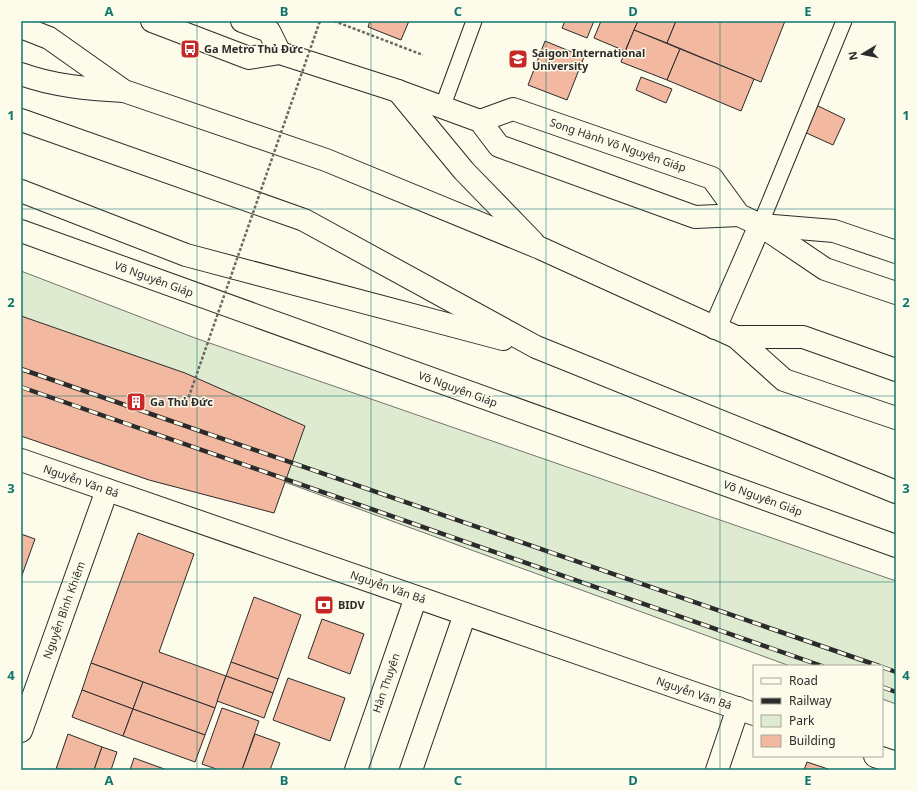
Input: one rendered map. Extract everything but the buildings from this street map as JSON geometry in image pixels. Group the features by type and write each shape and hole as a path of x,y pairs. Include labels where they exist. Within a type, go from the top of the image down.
{"main road":[{"path":"152,21 249,58 280,53 398,91 480,121"},
{"path":"242,21 269,32 280,53"},
{"path":"21,27 49,38 124,91"},
{"path":"21,74 37,80 97,89 124,91 326,160 540,248 736,337 784,380 896,418"},
{"path":"398,91 464,171 540,248"},
{"name":"Song Hành Võ Nguyên Giáp","path":"739,215 712,178 513,109 480,121 499,146 695,217 739,215 760,225 825,269 896,293"},
{"path":"21,120 304,220 536,347 896,492"},
{"path":"21,191 186,255 536,347"},
{"path":"715,328 760,225"},
{"name":"Song Hành Võ Nguyên Giáp","path":"760,225 834,231 896,252"},
{"name":"Võ Nguyên Giáp","path":"21,231 896,546"},
{"path":"736,337 803,337 896,370"},
{"name":"Nguyễn Văn Bá","path":"21,460 746,711"},
{"name":"Nguyễn Bỉnh Khiêm","path":"21,731 107,490"},
{"name":"Hàn Thuyên","path":"356,770 416,597"},
{"path":"411,770 465,614"},
{"path":"717,770 746,711"},
{"path":"878,757 896,763"}],"lane":[{"path":"442,108 474,21"},
{"path":"760,225 844,21"}],"path":[{"path":"187,402 320,21"},
{"path":"334,21 423,55"}],"green space":[{"path":"21,271 195,338 896,581 896,704 883,699 883,665 787,665 21,386"}],"railway":[{"path":"21,369 876,665"},
{"path":"21,387 819,665"},
{"path":"883,667 896,672"},
{"path":"883,687 896,692"}],"place":[{"name":"Ga Metro Thủ Đức","path":"190,49"},
{"name":"Saigon International University","path":"518,59"},
{"name":"Ga Thủ Đức","path":"136,402"},
{"name":"BIDV","path":"324,605"}]}
